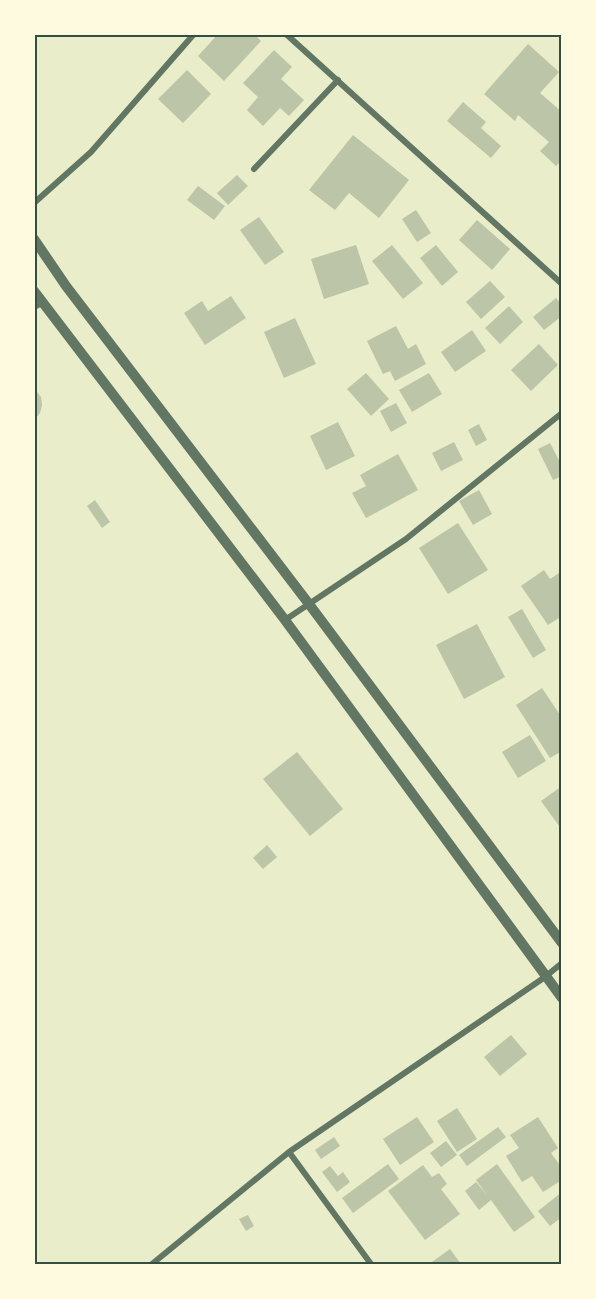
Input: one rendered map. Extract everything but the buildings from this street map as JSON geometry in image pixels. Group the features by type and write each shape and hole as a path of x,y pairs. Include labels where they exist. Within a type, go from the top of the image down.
{"street":[{"path":"34,203 91,152 194,34"},
{"path":"286,34 561,284"},
{"path":"254,169 338,80"},
{"path":"34,239 66,286 309,604 561,942"},
{"path":"34,291 39,305 285,620 561,998"},
{"path":"285,620 406,539 561,413"},
{"path":"152,1264 289,1152 545,977 561,963"},
{"path":"289,1152 371,1264"}]}
